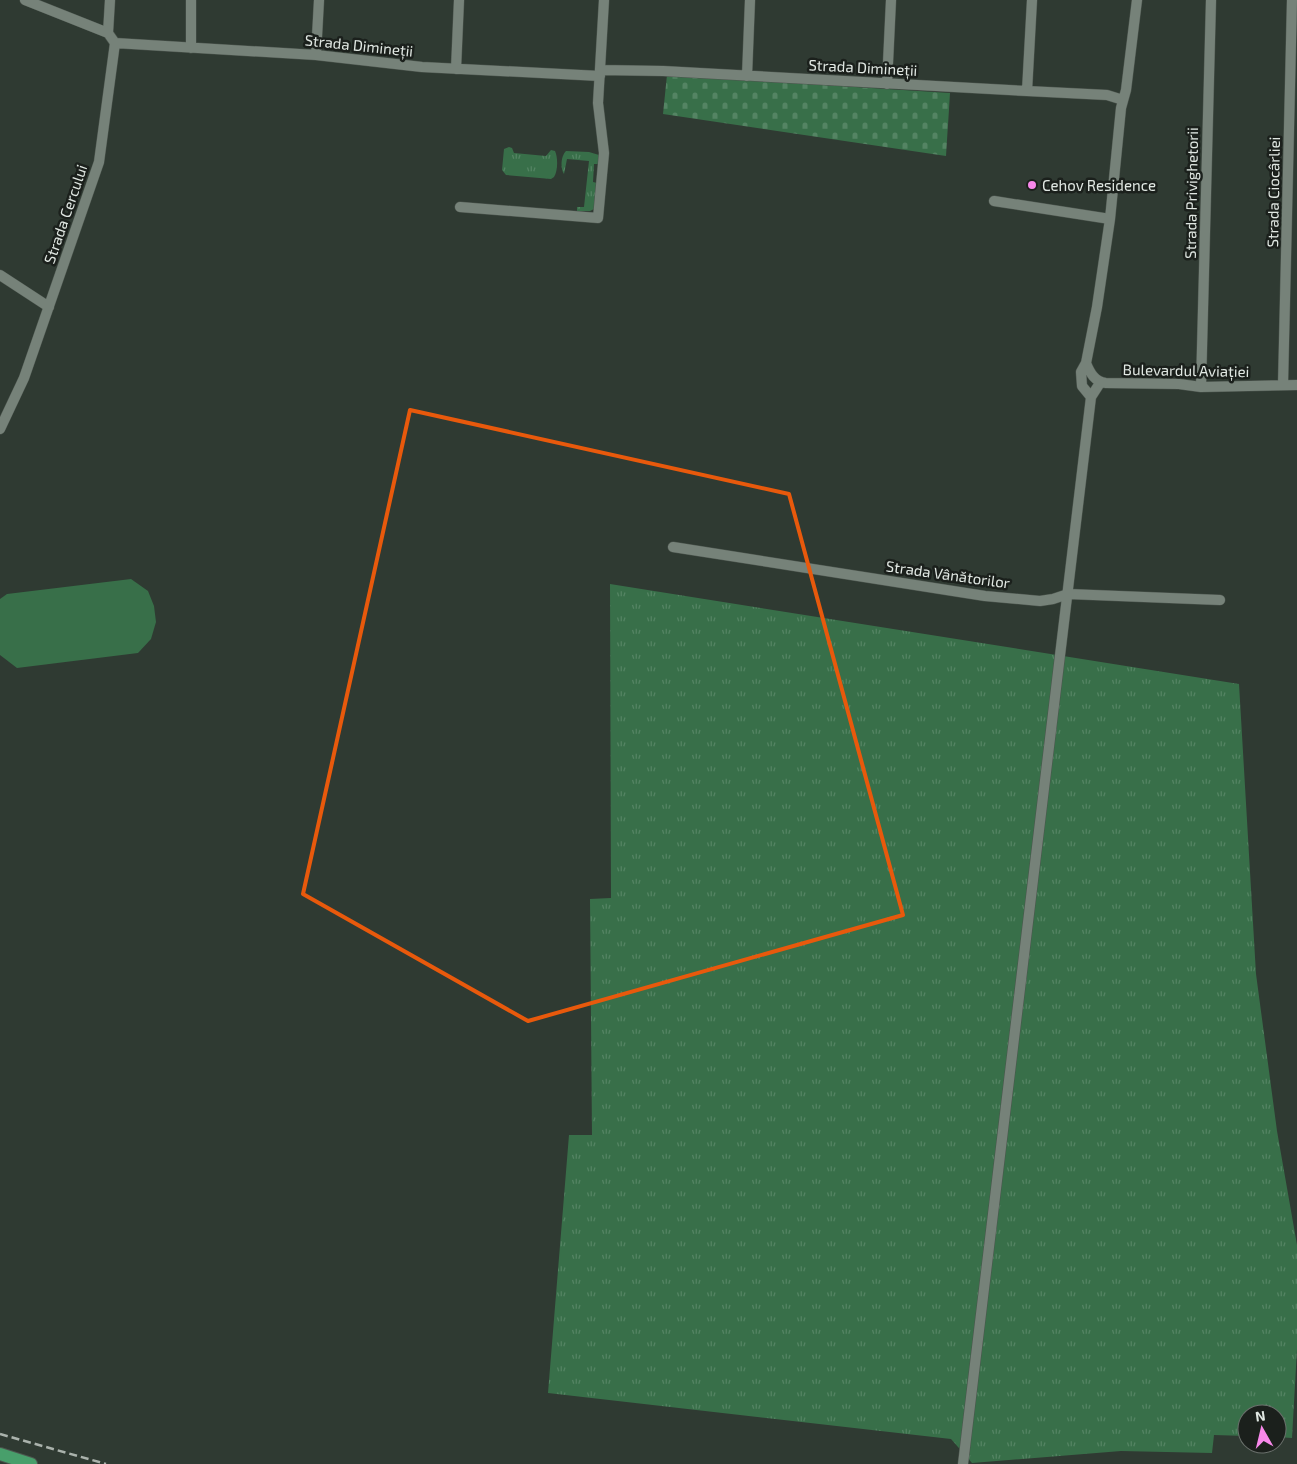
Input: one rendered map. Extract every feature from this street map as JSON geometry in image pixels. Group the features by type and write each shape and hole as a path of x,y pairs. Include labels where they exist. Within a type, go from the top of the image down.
{"main road":[{"path":"0,1454 31,1464"}],"street":[{"path":"24,0 108,33 115,42"},
{"path":"108,33 110,0"},
{"path":"191,0 191,48"},
{"path":"316,55 319,0"},
{"path":"456,69 459,0"},
{"path":"460,208 598,218 604,148 598,103 604,0"},
{"path":"747,76 750,0"},
{"path":"887,84 891,0"},
{"path":"1027,91 1032,0"},
{"path":"1091,397 1082,386 1081,372 1086,363 1097,306 1110,219 1123,100 1126,90 1137,0"},
{"name":"Strada Privighetorii","path":"1201,387 1211,0"},
{"name":"Strada Ciocârliei","path":"1283,386 1292,0"},
{"name":"Strada Dimineții","path":"115,42 316,55 456,69 600,73 663,71 1107,95 1123,100"},
{"name":"Strada Cercului","path":"0,429 24,378 99,162 115,42"},
{"path":"994,201 1110,219"},
{"path":"0,275 48,308"},
{"name":"Bulevardul Aviației","path":"1086,363 1092,376 1100,383 1179,384 1201,387 1297,385"},
{"path":"963,1464 1091,397 1100,383"},
{"name":"Strada Vânătorilor","path":"673,548 985,596 1040,601 1068,594 1220,600"}],"highlighted area":[{"path":"410,410 789,494 903,915 528,1021 303,894"}],"green space":[{"path":"667,75 950,93 946,156 663,114"},
{"path":"512,148 514,153 546,156 551,150 555,151 557,164 554,177 551,179 506,175 502,170 504,149"},
{"path":"566,151 589,152 599,155 601,164 594,164 593,182 597,183 594,209 590,211 577,211 577,207 584,207 589,161 567,159 564,174 562,162"},
{"path":"131,579 148,591 154,606 156,622 151,639 138,653 17,668 0,655 0,599 7,594"},
{"path":"610,584 1239,684 1256,974 1277,1131 1297,1245 1297,1349 1292,1438 1287,1438 1287,1404 1237,1404 1237,1436 1214,1435 1212,1453 1121,1451 972,1463 951,1439 548,1393 569,1135 592,1135 590,899 611,898"}],"railway":[{"path":"0,1434 106,1464"}],"place":[{"name":"Cehov Residence","path":"1032,185"}]}
